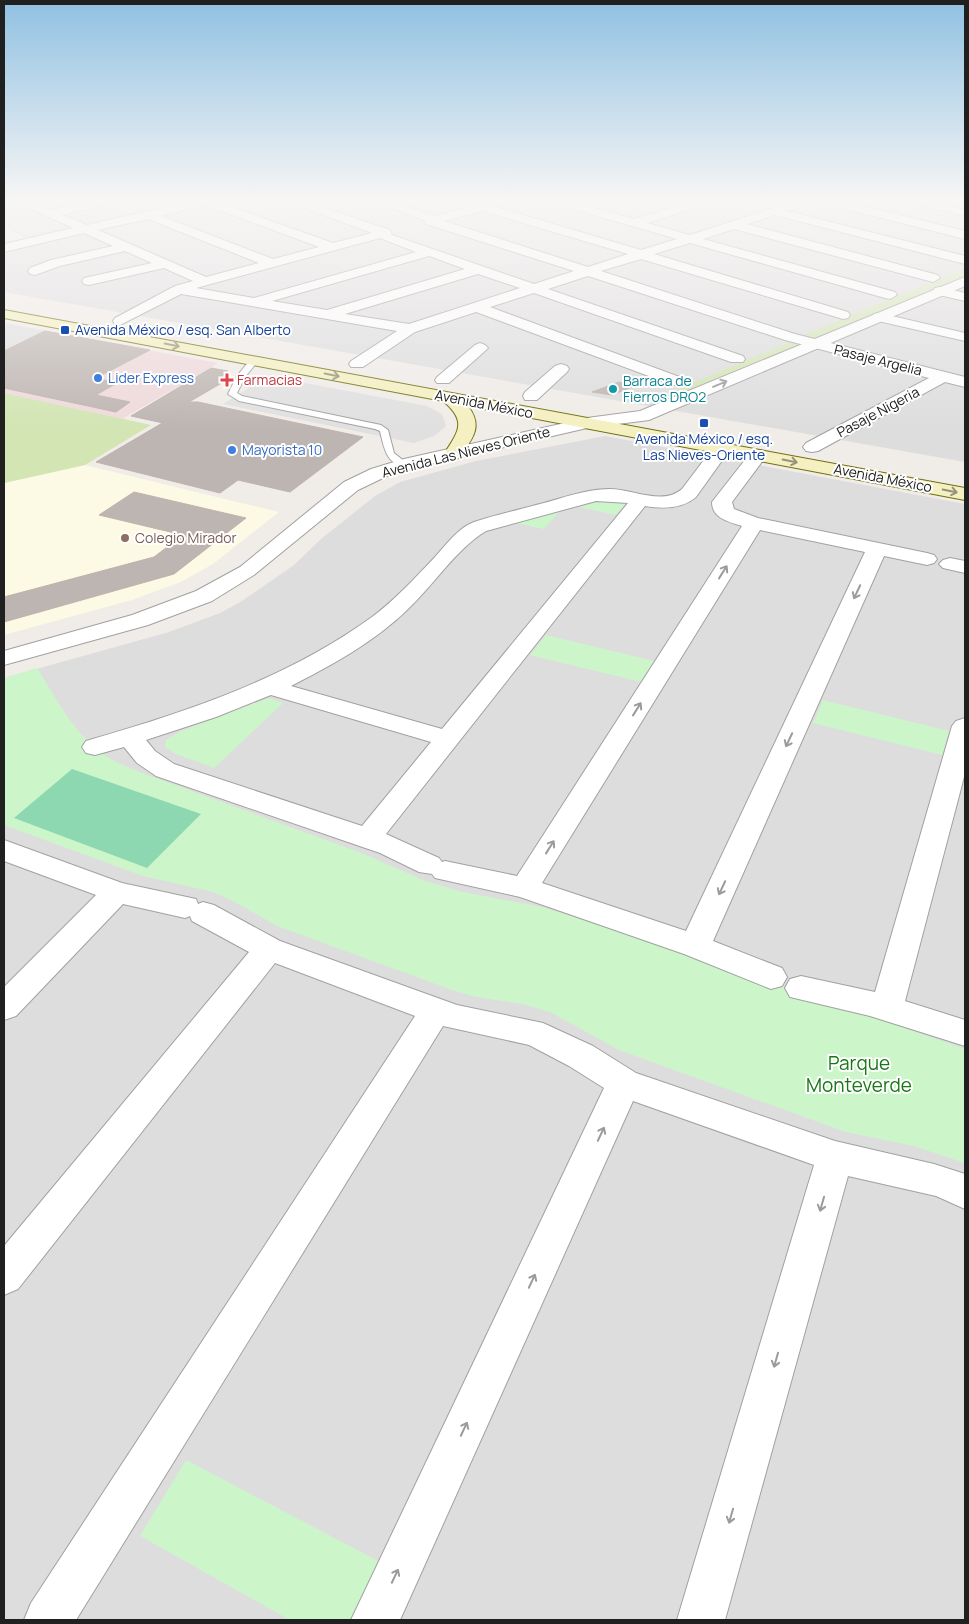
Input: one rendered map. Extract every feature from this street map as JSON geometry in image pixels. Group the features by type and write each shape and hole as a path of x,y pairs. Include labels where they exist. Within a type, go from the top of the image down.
{"main road":[{"path":"4,300 272,349"},
{"name":"Avenida México","path":"4,314 448,397 589,415 722,448 965,494"},
{"path":"338,361 376,368"},
{"name":"Avenida México","path":"424,376 460,383"},
{"name":"Avenida México","path":"514,393 551,400"},
{"path":"448,397 464,410 469,423 463,441 453,454"},
{"path":"610,410 677,423"},
{"name":"Avenida México","path":"792,444 840,452"}],"street":[{"path":"89,282 111,277"},
{"path":"195,277 205,281"},
{"path":"120,321 180,289 221,277"},
{"path":"253,302 342,277"},
{"path":"326,315 453,277"},
{"path":"502,277 737,358"},
{"path":"357,364 410,329 570,277"},
{"name":"Pasaje Argelia","path":"606,277 815,344 965,382"},
{"path":"714,277 842,315"},
{"path":"823,277 890,296"},
{"path":"909,277 937,285 965,297"},
{"name":"Avenida Las Nieves Oriente","path":"589,415 643,416 879,317 948,277"},
{"name":"Avenida Las Nieves Oriente","path":"772,344 890,296 937,285 965,281"},
{"path":"180,289 410,329"},
{"path":"476,307 679,382"},
{"path":"879,317 965,337"},
{"path":"443,380 480,348"},
{"path":"712,369 754,351"},
{"path":"531,396 561,369"},
{"path":"655,392 696,375"},
{"name":"Pasaje Nigeria","path":"812,447 944,376"},
{"name":"Avenida Las Nieves Oriente","path":"4,658 140,620 204,596 247,571 351,486 378,473 610,410 631,402"},
{"path":"95,747 204,713 270,687 328,657 382,620 406,600 465,536 479,527 595,496 617,495 640,500 669,502 686,497 722,448"},
{"path":"758,455 722,502 726,513 754,523 927,559"},
{"path":"367,839 640,500"},
{"path":"524,888 754,523"},
{"path":"696,946 877,548"},
{"path":"270,687 448,739"},
{"path":"887,1008 965,726"},
{"path":"130,737 146,758 165,770 390,846 437,868 524,888 696,946 771,977"},
{"path":"4,850 117,892 194,910 269,949 455,1017 536,1035 581,1056 624,1083 835,1157 950,1186"},
{"path":"4,1007 117,892"},
{"path":"4,1276 269,949"},
{"path":"801,988 855,999 965,1033"},
{"path":"48,1620 436,1010"},
{"path":"375,1620 624,1083"},
{"path":"701,1620 835,1157"}],"lane":[{"path":"254,361 241,376 232,394 239,398 378,426 384,430 390,454 404,465"}],"shaded area":[{"path":"4,277 965,277 965,462 4,292"},
{"name":"Lider Express","path":"4,323 218,363 122,419 4,393"},
{"path":"4,323 45,331 4,351"},
{"path":"268,376 427,406 442,414 446,426 434,436 414,443 223,404"},
{"path":"605,436 965,504 965,1620 4,1620 4,678 169,632 220,613 242,601 294,565 321,539 375,496 400,482 476,461"},
{"name":"Colegio Mirador","path":"85,465 279,512 213,564 181,582 132,600 4,635 4,483"}],"green space":[{"path":"946,277 961,277 811,341 799,337"},
{"path":"795,340 805,343 663,404 650,401"},
{"path":"4,393 151,425 85,465 4,483"},
{"path":"612,498 628,501 616,515 579,507"},
{"path":"559,512 544,529 511,522"},
{"path":"546,635 654,661 641,682 530,655"},
{"name":"Parque Monteverde","path":"37,668 63,710 85,739 105,756 131,769 364,854 425,881 463,892 542,907 707,959 965,1049 965,1163 914,1146 846,1132 619,1050 550,1012 523,1004 476,997 455,991 277,926 213,892 143,876 4,825 4,678"},
{"path":"268,698 283,703 214,768 176,754 165,747 166,740 179,732"},
{"path":"823,700 949,731 942,755 813,723"},
{"path":"72,769 201,814 147,868 14,818"},
{"path":"186,1460 382,1563 355,1620 290,1620 140,1536"}],"building":[{"path":"45,331 150,350 96,378 117,383 96,395 130,402 116,412 4,388 4,351"},
{"path":"211,368 228,371 220,384 189,402 198,402 163,423 131,416"},
{"name":"Barraca de Fierros DRO2","path":"619,382 634,386 612,395 592,392"},
{"name":"Mayorista 10","path":"198,402 363,437 290,492 238,480 220,493 96,462"},
{"path":"134,492 246,518 174,574 4,622 4,597 154,557 183,535 99,515"}],"place":[{"name":"Avenida México / esq. San Alberto","path":"65,330"},
{"name":"Lider Express","path":"98,378"},
{"name":"Farmacias","path":"227,380"},
{"name":"Barraca de Fierros DRO2","path":"613,389"},
{"name":"Avenida México / esq. Las Nieves-Oriente","path":"704,423"},
{"name":"Mayorista 10","path":"232,450"},
{"name":"Colegio Mirador","path":"125,538"}]}
